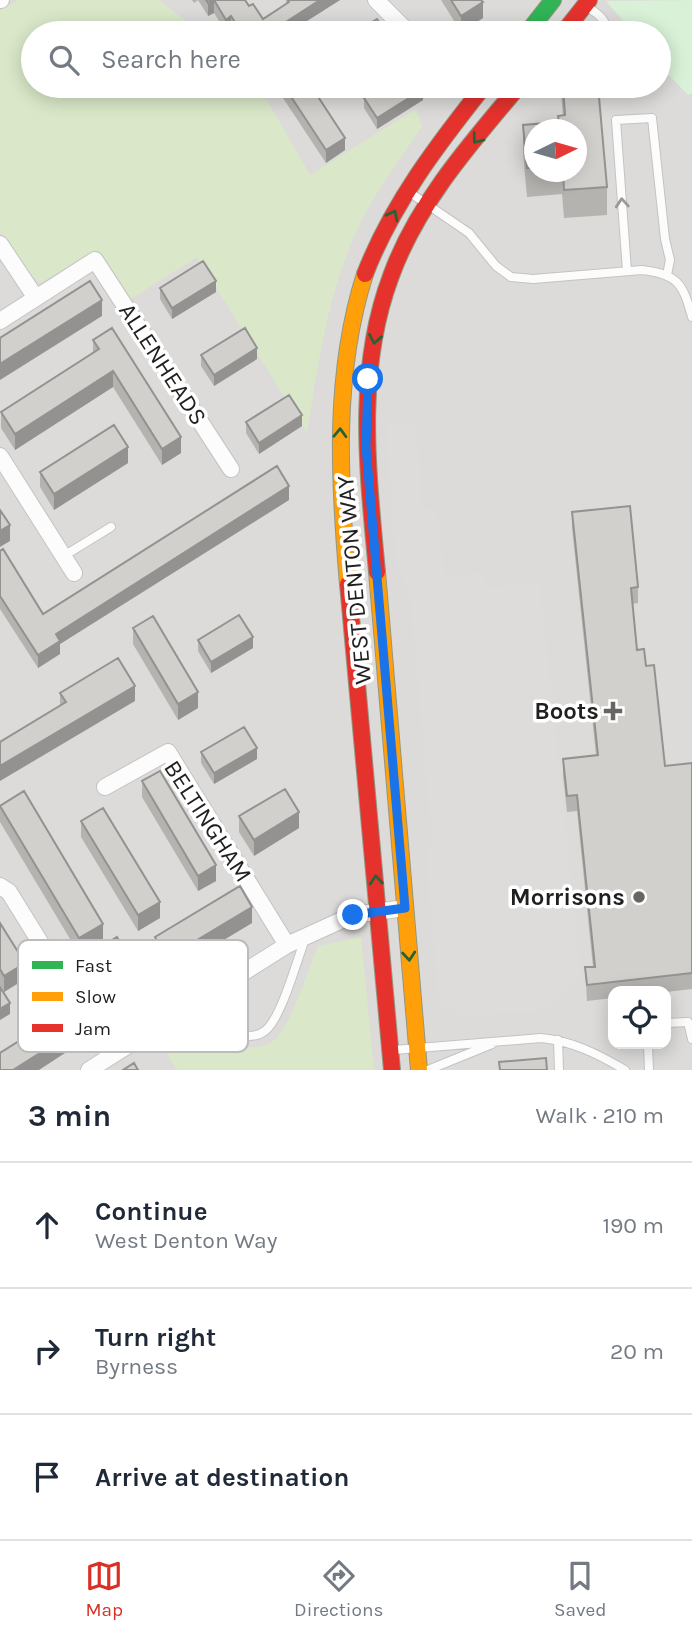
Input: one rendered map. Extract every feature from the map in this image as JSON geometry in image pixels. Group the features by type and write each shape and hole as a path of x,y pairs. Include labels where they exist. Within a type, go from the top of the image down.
{"street":[{"path":"376,0 397,21"},
{"path":"573,21 587,3"},
{"name":"WEST DENTON WAY","path":"392,1070 351,611 340,446 343,376 356,302 375,250 406,190 469,98"},
{"path":"484,98 497,112"},
{"name":"WEST DENTON WAY","path":"419,1070 366,447 368,379 381,305 410,231 427,204 509,98"},
{"path":"0,244 36,298 0,321"},
{"name":"ALLENHEADS","path":"36,298 95,260 231,469"},
{"path":"0,456 74,573"},
{"name":"BELTINGHAM","path":"105,787 168,752 287,945"},
{"path":"0,886 9,892 39,940"},
{"path":"248,970 287,945 353,915 405,908"},
{"path":"89,1070 115,1052"}],"lane":[{"path":"552,11 587,3 604,21"},
{"path":"627,271 616,120 652,118 665,239 670,260 667,275"},
{"path":"406,190 469,233 496,266 511,277 533,279 627,271 659,272 682,287 692,317"},
{"path":"62,557 111,527"},
{"path":"248,1037 265,1031 276,1017 306,936"},
{"path":"671,1023 688,1022 692,1040"},
{"path":"390,1051 541,1038 558,1040 593,1052 625,1070"},
{"path":"558,1040 559,1070"},
{"path":"428,1070 501,1041"},
{"path":"648,1049 649,1070"}],"shaded area":[{"path":"0,0 692,0 692,1070 0,1070"},
{"path":"416,422 423,510 437,508 444,575 483,573 485,588 540,584 581,977 539,1012 456,1015 439,1000 426,857 432,843 410,596 396,563 386,426"}],"green space":[{"path":"18,0 159,0 186,21 21,21 21,98 266,98 310,175 416,109 422,127 373,199 342,269 323,338 307,433 197,257 129,300 98,250 40,283 27,272 0,232 0,11"},
{"path":"692,0 692,93 688,95 671,77 671,21 623,21 606,1"},
{"path":"361,937 374,1070 177,1070 166,1052 248,1052 248,1047 258,1047 274,1040 290,1016 318,946"}],"building":[{"path":"214,0 245,0 249,6 253,4 263,19 289,2 288,0 320,0 287,21 234,21 231,16 226,20"},
{"path":"451,0 481,0 483,2 461,16"},
{"path":"292,98 319,98 345,138 326,150"},
{"path":"364,98 409,98 377,118"},
{"path":"564,98 599,98 607,187 564,190 564,182 587,182 587,119 558,119 558,116 565,115"},
{"path":"203,261 216,281 172,308 160,288"},
{"path":"90,281 102,300 0,364 0,338"},
{"path":"112,328 181,437 162,449 113,371 15,434 1,412 99,349 93,340"},
{"path":"245,328 257,348 214,375 201,355"},
{"path":"289,395 302,415 259,443 246,422"},
{"path":"114,425 128,447 54,494 40,472"},
{"path":"277,466 289,486 56,634 60,641 38,655 0,596 0,551 3,549 43,614"},
{"path":"630,506 638,587 631,588 637,650 644,649 646,666 654,665 665,766 692,763 692,973 587,985 585,967 595,967 577,795 567,796 563,759 598,755 572,512"},
{"path":"0,510 10,525 0,531"},
{"path":"239,615 253,637 211,662 198,640"},
{"path":"153,616 198,692 178,704 133,628"},
{"path":"118,658 135,686 0,766 0,742 66,702 60,693"},
{"path":"244,727 257,748 214,773 201,752"},
{"path":"160,771 216,865 198,876 142,781"},
{"path":"285,789 299,812 254,840 239,816"},
{"path":"24,791 103,924 79,938 0,806"},
{"path":"103,808 160,902 138,915 81,821"},
{"path":"240,886 252,907 197,940 157,940 155,937"},
{"path":"0,923 18,952 18,967 4,976 0,969"},
{"path":"0,987 10,1003 0,1009"},
{"path":"18,1042 18,1052 41,1052 13,1070 0,1070 0,1053"},
{"path":"546,1058 547,1070 500,1070 499,1062"},
{"path":"134,1063 138,1070 123,1070"}],"traffic: fast":[{"path":"536,21 553,0"}],"traffic: slow":[{"path":"348,584 342,506 343,389 355,312 365,274"},
{"path":"377,572 419,1070"}],"traffic: jam":[{"path":"572,21 589,0"},
{"path":"365,274 402,199 475,98"},
{"path":"377,572 367,422 372,348 380,312 391,276 415,224 446,176 509,98"},
{"path":"348,584 392,1070"}],"place":[{"name":"Boots","path":"613,711"},
{"name":"Morrisons","path":"639,897"}],"route":[{"path":"353,915 405,908 366,447 368,379"}]}
